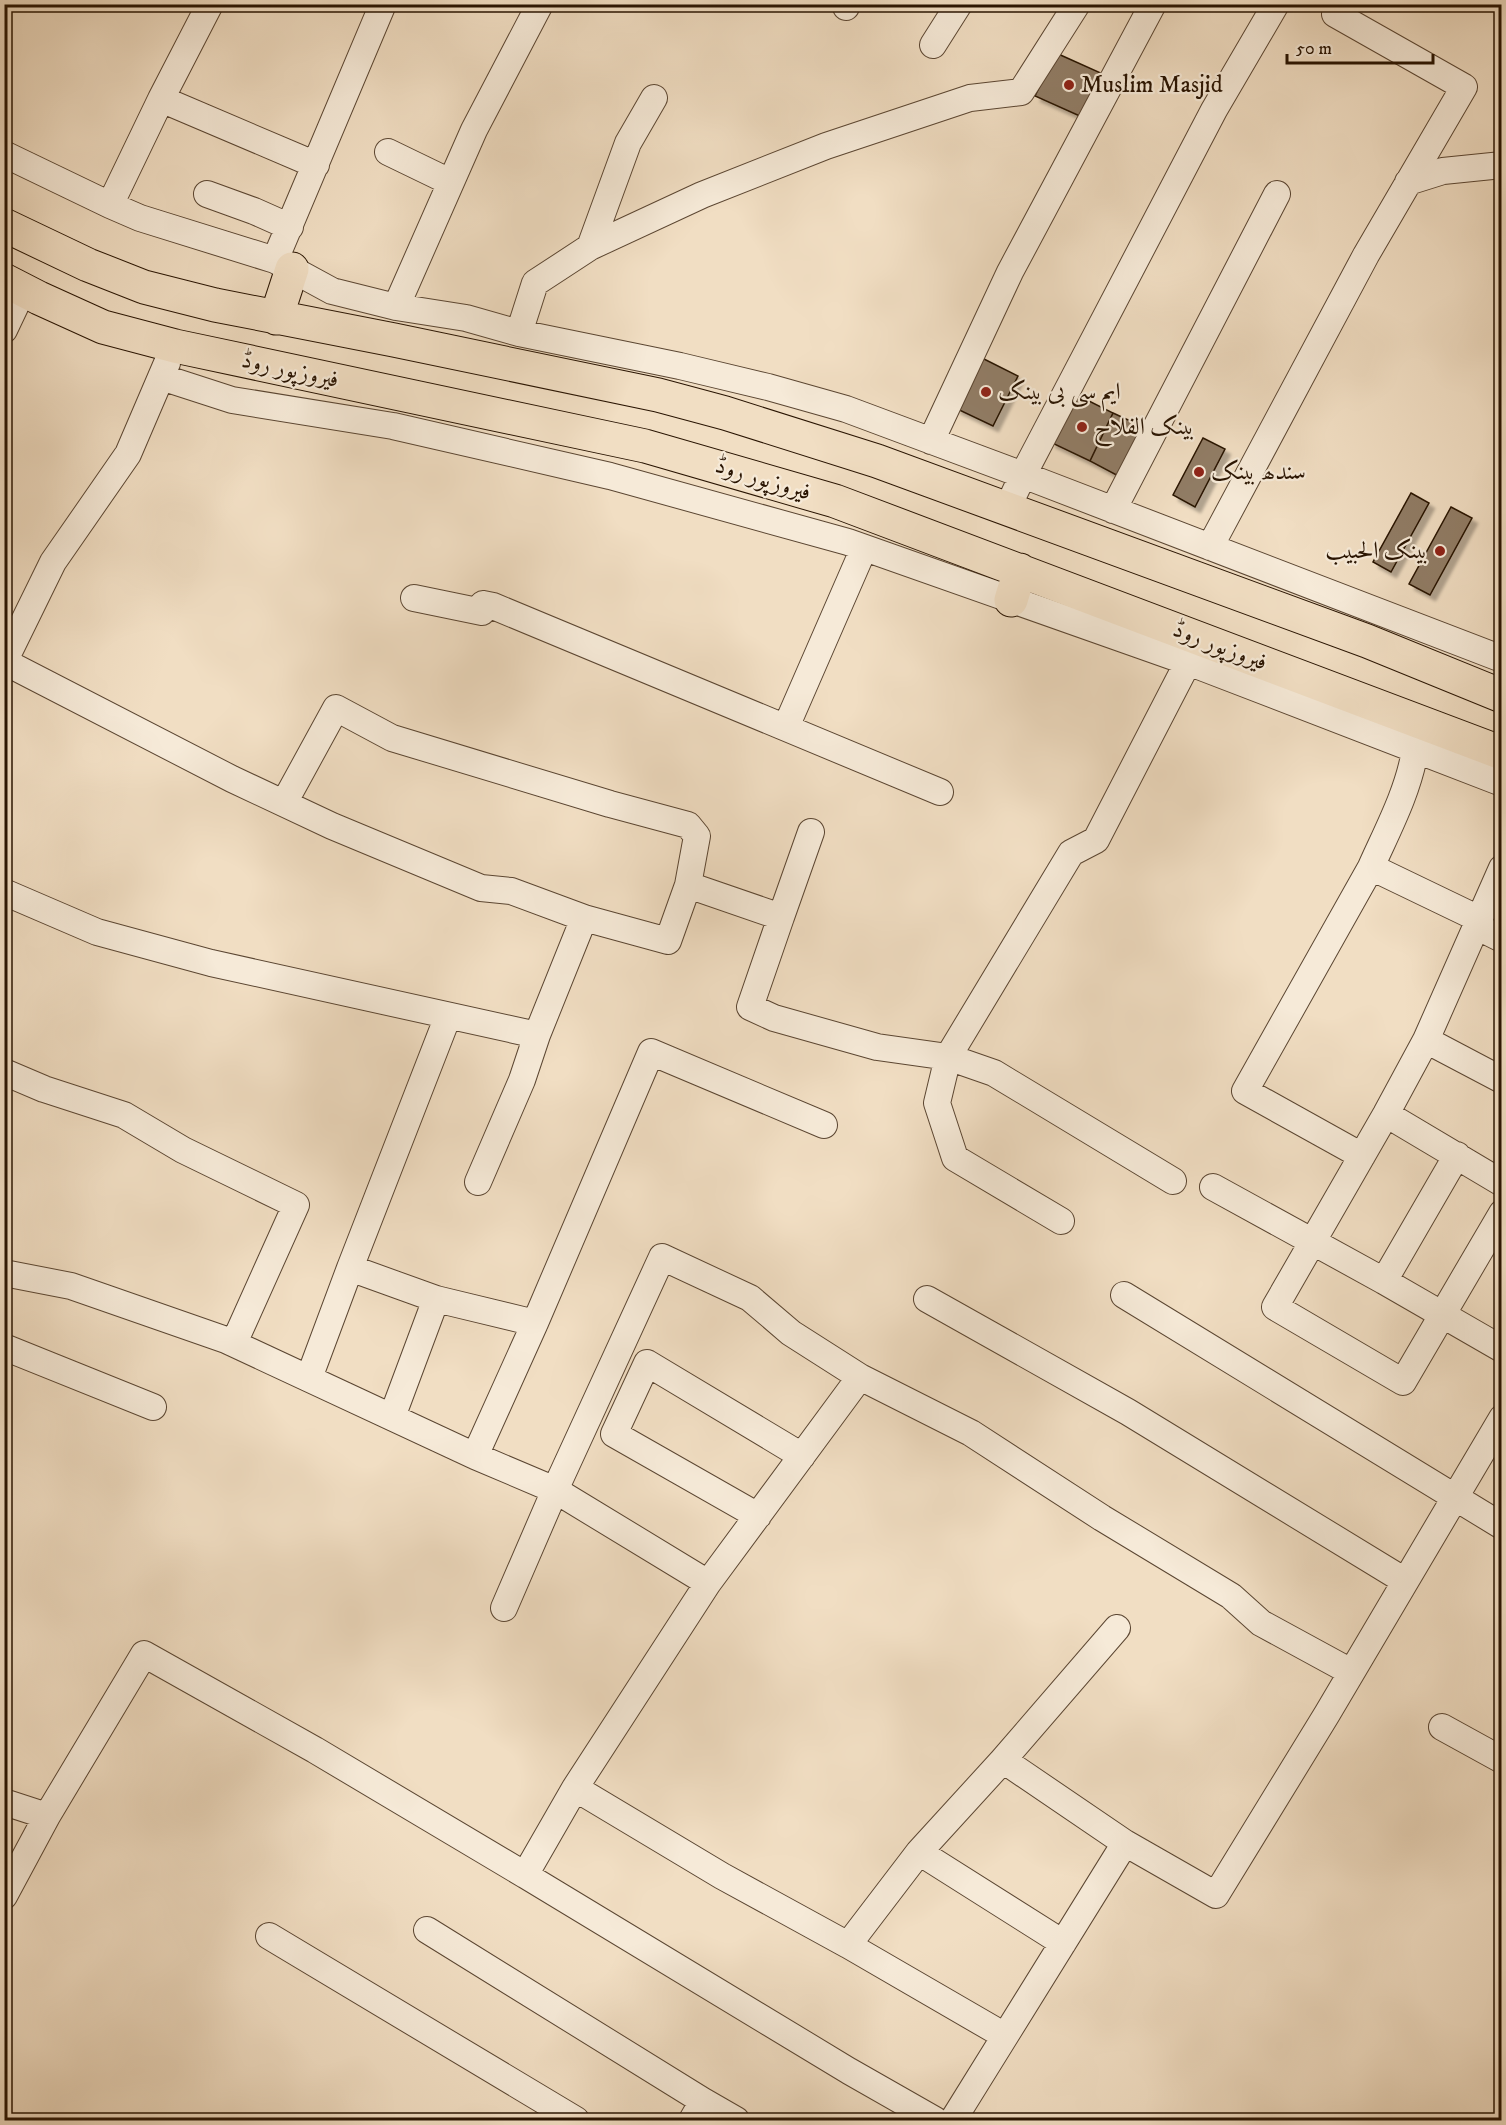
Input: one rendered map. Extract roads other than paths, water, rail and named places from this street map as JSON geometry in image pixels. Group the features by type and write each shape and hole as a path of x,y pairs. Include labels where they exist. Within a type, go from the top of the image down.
{"highway":[{"name":"فیروزپور روڈ","path":"4,225 87,265 144,287 276,318 658,395 725,413 877,461 1367,641 1502,696"},
{"path":"276,318 283,265"},
{"name":"فیروزپور روڈ","path":"14,285 103,327 175,346 645,446 835,501 1015,585 1502,753"},
{"path":"645,446 658,395"}],"street":[{"path":"110,205 210,4"},
{"path":"283,265 290,227 383,4"},
{"path":"396,307 474,130 540,4"},
{"path":"933,45 959,4"},
{"path":"519,333 535,283 590,247 702,195 826,146 970,98 1021,92 1077,4"},
{"path":"931,441 1010,272 1153,4"},
{"path":"1007,509 1214,110 1276,4"},
{"path":"1210,547 1366,255 1464,87 1335,14"},
{"path":"590,247 628,143 654,98"},
{"path":"161,99 316,165"},
{"path":"388,152 450,182"},
{"path":"4,154 140,218 283,265 332,291 396,307 466,318 519,333 680,366 846,409 1502,659"},
{"path":"1408,182 1443,171 1502,165"},
{"path":"207,194 290,227"},
{"path":"1113,510 1277,194"},
{"path":"4,330 14,285"},
{"path":"175,346 128,454 53,562 4,662 284,803 332,826 481,888 511,891 584,918 668,941 688,885 697,836 688,825 610,804 393,738 336,708 284,803"},
{"path":"161,377 232,400 393,426 610,476 864,548 1015,585 1188,662 1502,783"},
{"path":"786,727 864,548"},
{"path":"414,598 482,612 483,604 494,606 940,792"},
{"path":"1060,1221 955,1158 936,1103 948,1058 1071,853 1096,840 1188,662"},
{"path":"1362,1156 1245,1091 1371,867 1411,773 1415,751"},
{"path":"811,832 750,1007 774,1018 877,1047 948,1058 994,1072 1173,1181"},
{"path":"1371,867 1478,922 1502,939"},
{"path":"1502,868 1426,1040 1275,1306 1403,1382 1502,1213"},
{"path":"688,885 781,917"},
{"path":"4,892 109,935 211,963 537,1035"},
{"path":"478,1182 522,1080 537,1035 584,918"},
{"path":"309,1378 448,1016"},
{"path":"1426,1040 1502,1080"},
{"path":"475,1456 535,1323 651,1052 824,1125"},
{"path":"4,1072 44,1089 124,1115 183,1150 277,1194 296,1206 234,1343"},
{"path":"1386,1114 1502,1183"},
{"path":"1384,1281 1457,1155"},
{"path":"1213,1187 1502,1349"},
{"path":"504,1608 555,1490 662,1257 750,1298 791,1333 860,1377 971,1433 1102,1518 1231,1596 1261,1623 1351,1672"},
{"path":"350,1268 436,1299 535,1323"},
{"path":"4,1273 71,1286 234,1343 475,1456 555,1490 708,1583"},
{"path":"1124,1295 1502,1526"},
{"path":"392,1417 436,1299"},
{"path":"927,1299 1128,1412 1405,1581"},
{"path":"4,1347 153,1407"},
{"path":"758,1516 614,1434 647,1363 802,1456"},
{"path":"525,1875 575,1788 708,1583 860,1377"},
{"path":"1003,1760 1125,1843 1216,1895 1502,1418"},
{"path":"848,1945 919,1852 1003,1760 1117,1628"},
{"path":"4,1896 47,1816 144,1654 315,1750 935,2121"},
{"path":"1442,1727 1502,1760"},
{"path":"575,1788 722,1876 848,1945 1005,2036"},
{"path":"4,1802 47,1816"},
{"path":"952,2121 1125,1843"},
{"path":"919,1852 1063,1943"},
{"path":"428,1930 698,2111 736,2121"},
{"path":"269,1936 576,2121"}],"place":[{"name":"Muslim Masjid","path":"1069,85"},
{"name":"ایم سی بی بینک","path":"986,392"},
{"name":"بینک الفلاح","path":"1082,427"},
{"name":"سندھ بینک","path":"1199,472"},
{"name":"بينک الحبيب","path":"1440,551"}]}
